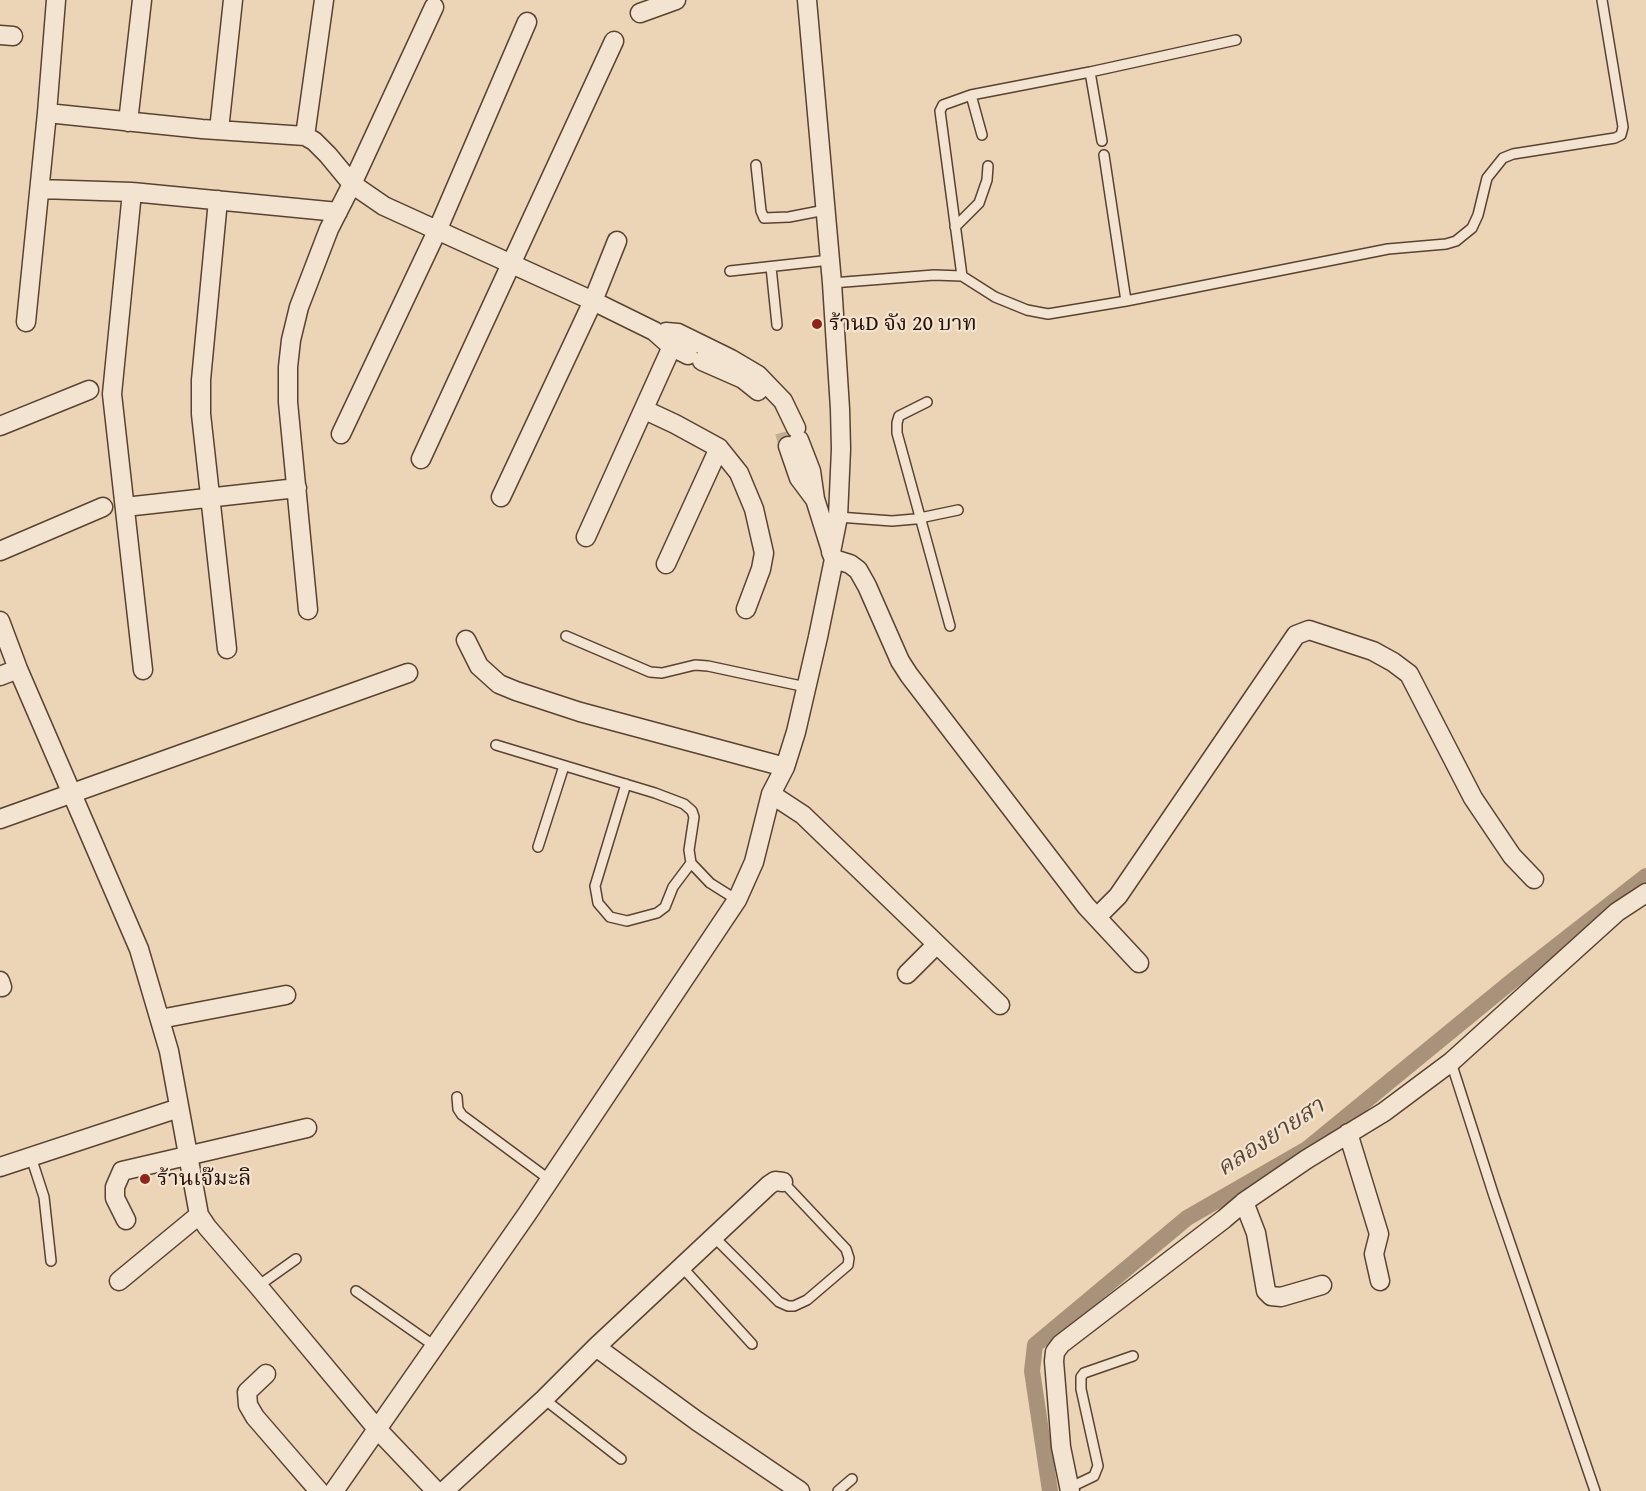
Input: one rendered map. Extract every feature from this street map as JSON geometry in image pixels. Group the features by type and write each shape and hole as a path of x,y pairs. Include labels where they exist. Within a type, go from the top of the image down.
{"street":[{"path":"26,322 56,0"},
{"path":"128,122 142,0"},
{"path":"219,130 233,0"},
{"path":"305,136 324,0"},
{"path":"640,13 676,0"},
{"path":"334,1491 550,1180 737,900 754,862 771,794 785,767 806,687 838,517 840,409 832,283 807,0"},
{"path":"308,610 288,402 291,340 299,307 329,229 434,7"},
{"path":"341,434 437,231 528,22"},
{"path":"421,459 615,41"},
{"path":"47,113 305,136 328,154 352,184 384,206 593,301 743,379 756,381"},
{"path":"40,189 132,192 338,212"},
{"path":"132,192 112,394 143,670"},
{"path":"218,200 201,380 201,414 227,649"},
{"path":"501,497 593,301 617,241"},
{"path":"685,349 731,359 756,381 792,436 811,471 815,499 832,556 858,570 909,675 1086,906 1098,916 1139,963"},
{"path":"586,537 645,410 685,349"},
{"path":"0,426 89,390"},
{"path":"645,410 719,448 739,473 754,509 764,553 761,569 746,609"},
{"path":"666,564 719,448"},
{"path":"125,507 297,488"},
{"path":"0,551 103,507"},
{"path":"0,621 18,669 139,949 160,1019 199,1215 378,1430 435,1491"},
{"path":"1098,916 1118,896 1296,635 1309,630 1373,651 1409,674 1473,798 1512,856 1534,879"},
{"path":"466,640 479,666 499,684 516,691 580,712 785,767"},
{"path":"0,676 18,669"},
{"path":"0,819 408,673"},
{"path":"771,794 792,806 810,821 1000,1005"},
{"path":"1069,1489 1061,1447 1054,1361 1055,1352 1061,1344 1244,1202 1348,1133 1384,1112 1451,1062 1617,912 1646,893"},
{"path":"907,974 936,945"},
{"path":"160,1019 286,996"},
{"path":"0,1167 179,1108"},
{"path":"126,1220 116,1198 115,1187 122,1171 307,1128"},
{"path":"1348,1133 1379,1234 1374,1254 1380,1281"},
{"path":"444,1491 769,1185 775,1181 783,1182"},
{"path":"1244,1202 1256,1233 1266,1291 1271,1296 1281,1297 1322,1284"},
{"path":"119,1281 199,1215"},
{"path":"596,1347 696,1421 800,1491"},
{"path":"266,1374 247,1392 248,1405 255,1417 319,1491"}],"lane":[{"path":"832,283 934,275 962,276 995,297 1039,313 1060,313 1388,249 1446,244 1456,241 1472,228 1487,178 1503,158 1513,154 1615,138 1622,132 1602,0"},
{"path":"962,276 941,106 970,95 1236,40"},
{"path":"1090,72 1102,141"},
{"path":"970,95 982,135"},
{"path":"1104,155 1126,301"},
{"path":"756,165 761,211 764,218 789,217 825,210"},
{"path":"955,227 979,203 987,180 988,166"},
{"path":"730,271 830,260"},
{"path":"771,267 777,325"},
{"path":"927,402 899,416 897,433 950,626"},
{"path":"838,517 892,521 958,510"},
{"path":"566,636 650,672 662,673 695,665 708,666 806,687"},
{"path":"496,745 684,804 694,817 688,850 691,863 710,883 737,900"},
{"path":"538,847 564,765"},
{"path":"626,784 595,886 598,903 610,917 627,921 657,913 665,907 673,887 691,863"},
{"path":"1451,1062 1494,1196 1595,1491"},
{"path":"457,1097 458,1109 462,1115 550,1180"},
{"path":"32,1157 42,1190 51,1261"},
{"path":"714,1237 779,1302 794,1306 807,1300 848,1265 849,1258 846,1249 783,1182"},
{"path":"258,1286 296,1259"},
{"path":"682,1267 752,1344"},
{"path":"356,1291 436,1347"},
{"path":"1069,1489 1094,1476 1098,1466 1081,1389 1081,1377 1084,1373 1133,1356"},
{"path":"544,1399 621,1459"},
{"path":"838,1491 852,1479"}],"waterway":[{"name":"คลองยายสา","path":"1050,1491 1032,1371 1035,1345 1187,1218 1307,1149 1512,981 1646,876"}],"tunnel":[{"path":"784,432 788,446"}],"place":[{"name":"ร้านD จัง 20 บาท","path":"817,324"},
{"name":"ร้านเจ๊มะลิ","path":"145,1179"}]}
